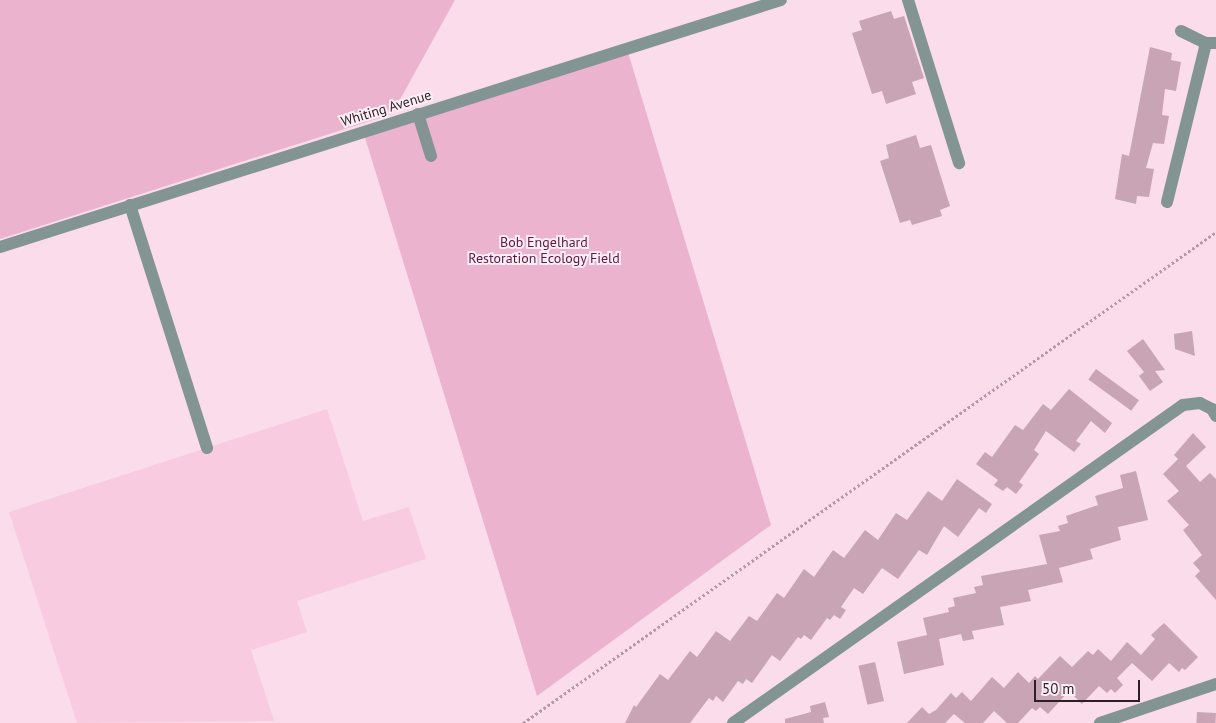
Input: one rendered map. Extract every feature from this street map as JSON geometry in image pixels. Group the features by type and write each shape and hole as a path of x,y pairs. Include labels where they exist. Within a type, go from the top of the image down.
{"street":[{"name":"Whiting Avenue","path":"0,247 781,0"},
{"path":"908,0 959,164"},
{"path":"1167,202 1211,43 1181,32"},
{"path":"418,114 430,156"},
{"path":"130,205 207,448"},
{"path":"733,723 1183,405 1200,403 1212,408 1216,416"},
{"path":"1100,723 1216,684"}],"path":[{"path":"523,723 1216,232"}],"shaded area":[{"path":"327,409 363,521 409,507 426,559 297,601 307,632 251,650 274,721 77,723 9,512"}],"green space":[{"path":"0,0 455,0 392,114 0,239"},
{"name":"Bob Engelhard Restoration Ecology Field","path":"627,49 771,525 537,696 363,131"}],"building":[{"path":"891,11 894,19 904,16 924,78 912,82 916,94 886,104 882,91 872,94 852,33 862,30 859,21"},
{"path":"1150,47 1172,53 1171,60 1181,62 1176,91 1165,89 1162,115 1169,116 1164,144 1153,143 1146,168 1154,169 1149,197 1137,196 1136,204 1115,199 1122,154 1129,156"},
{"path":"916,135 920,148 931,145 950,206 940,210 942,216 912,225 910,220 900,223 880,161 889,158 886,145"},
{"path":"1192,331 1195,356 1175,349 1174,334"},
{"path":"1143,339 1165,370 1155,371 1163,382 1150,391 1139,376 1144,372 1127,351"},
{"path":"1096,369 1139,400 1131,411 1088,380"},
{"path":"1069,389 1112,423 1105,433 1091,421 1076,441 1081,444 1074,452 1046,431 1034,450 1039,454 1019,482 1023,485 1016,494 1007,487 1003,491 994,485 998,480 976,464 985,452 992,457 1015,425 1023,430 1043,404 1051,410"},
{"path":"1193,433 1206,447 1186,466 1200,482 1210,473 1216,479 1216,600 1195,576 1200,571 1193,563 1202,555 1183,530 1189,525 1167,501 1179,491 1163,474 1178,459 1174,455"},
{"path":"1136,471 1148,520 1118,527 1121,540 1090,549 1093,559 1059,568 1063,582 1028,590 1031,601 1000,607 1004,625 972,631 974,639 963,641 961,634 939,639 944,665 904,674 897,642 927,635 923,618 949,612 948,608 955,606 953,598 976,593 974,587 983,585 981,576 1047,564 1039,535 1060,531 1058,526 1068,523 1066,516 1098,505 1095,496 1123,488 1120,475"},
{"path":"957,479 992,504 986,513 979,508 958,537 944,526 927,555 919,550 898,579 882,568 863,594 854,588 841,607 846,610 840,619 834,615 830,620 827,618 811,640 804,635 801,639 798,637 780,661 772,655 752,683 746,679 743,684 738,681 723,702 716,696 713,701 709,698 690,723 625,723 634,705 636,707 660,674 668,680 690,651 697,657 716,631 730,641 749,616 757,621 777,593 784,598 804,569 814,577 833,550 844,558 865,530 878,540 896,513 907,520 928,491 942,501"},
{"path":"1164,623 1198,657 1185,670 1182,668 1179,672 1169,663 1152,681 1132,663 1117,678 1123,685 1115,693 1111,689 1107,693 1099,686 1082,704 1069,691 1048,714 1040,707 1036,711 1032,708 1018,723 1007,723 994,711 983,723 965,723 954,714 945,723 907,723 922,707 929,714 936,710 951,693 956,698 962,692 971,701 992,677 1004,688 1018,672 1029,683 1035,676 1038,679 1060,656 1072,667 1088,651 1093,655 1098,649 1111,661 1127,642 1141,655 1155,639 1151,635"},
{"path":"875,662 884,701 867,705 858,666"},
{"path":"825,702 829,717 823,718 824,723 785,723 785,719 811,712 810,706"},
{"path":"1197,712 1216,713 1215,723 1196,723"}]}
